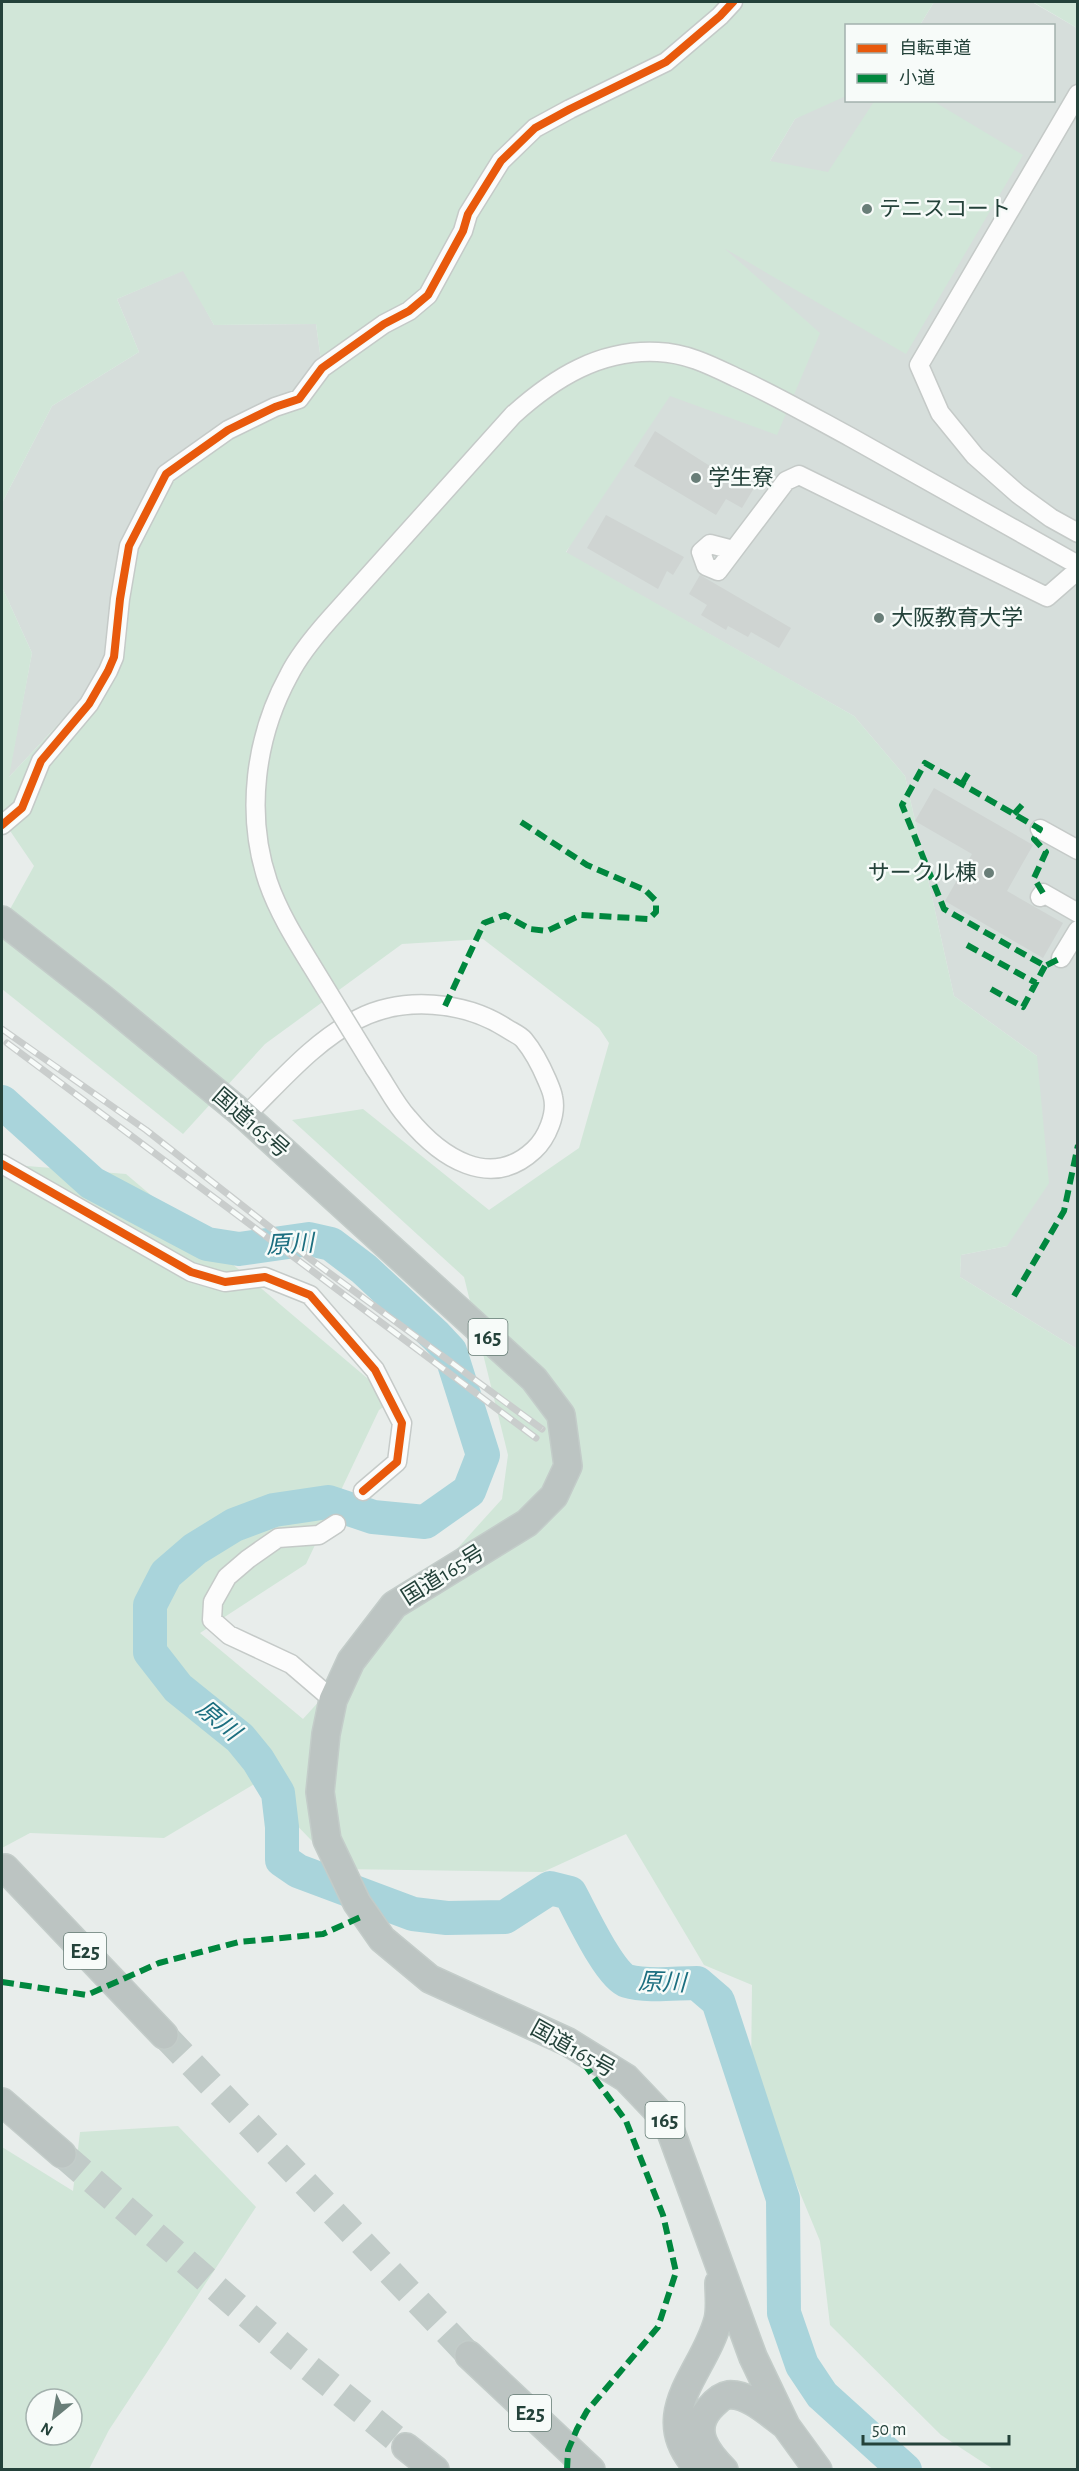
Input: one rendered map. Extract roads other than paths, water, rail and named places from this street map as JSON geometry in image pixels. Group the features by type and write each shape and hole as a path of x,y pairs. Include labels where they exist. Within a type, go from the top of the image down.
{"highway":[{"name":"国道165号","path":"2,920 103,999 245,1116 534,1378 561,1415 568,1466 554,1496 527,1523 394,1605 351,1661 333,1700 326,1734 320,1792 327,1840 357,1903 382,1939 430,1979 568,2042 627,2078 667,2121 753,2357 786,2426 818,2469"},
{"name":"E25","path":"5,1868 164,2035"},
{"path":"2,2102 62,2154"},
{"path":"700,2469 691,2460 683,2446 678,2432 677,2418 684,2389 700,2363 719,2317 719,2265"},
{"path":"700,2363 717,2354 729,2352 741,2352 753,2357 744,2374 727,2395 714,2402 706,2411 701,2422 700,2434 705,2448 724,2469"},
{"name":"E25","path":"469,2355 591,2469"},
{"path":"727,2395 742,2397 786,2426"},
{"path":"406,2447 435,2469"}],"street":[{"path":"2,825 22,808 41,761 89,704 108,671 114,657 120,599 129,546 166,474 228,430 275,407 298,399 322,368 428,295 463,231 468,214 501,161 535,128 666,62 733,2"},
{"path":"1077,94 919,365 940,413 975,456 1018,494 1051,518 1077,533"},
{"path":"245,1116 330,1036 360,1018 411,1004 460,1008 490,1018 523,1039 540,1065 554,1097 551,1124 538,1147 522,1161 498,1170 468,1166 440,1151 422,1134 406,1117 375,1069 310,963 284,921 267,882 256,828 258,767 263,738 273,708 289,674 309,644 513,415 535,395 566,373 596,359 629,352 659,352 696,359 775,395 1077,565"},
{"path":"733,550 786,482 799,475 1047,597 1077,570"},
{"path":"1040,829 1077,850"},
{"path":"1040,897 1043,893 1077,913"},
{"path":"1061,958 1077,930"},
{"path":"2,1164 190,1272 225,1282 265,1276 310,1296 375,1370 402,1423 397,1462 363,1491"},
{"path":"333,1700 291,1664 229,1635 212,1620 213,1602 227,1577 248,1558 278,1538 319,1535 336,1524"}],"waterway":[{"name":"原川","path":"2,1102 92,1183 207,1244 239,1249 309,1239 331,1244 364,1269 450,1351 483,1455 469,1491 425,1522 373,1517 328,1502 274,1510 234,1525 195,1549 166,1574 150,1605 150,1652 178,1688 240,1738 258,1760 278,1793 282,1827 282,1860 298,1871 413,1914 447,1918 505,1917 550,1888 570,1893 604,1956 620,1977 643,1984 697,1983 718,2001 783,2199 784,2313 802,2365 822,2395 905,2470"}],"tunnel":[{"path":"164,2035 469,2355"},
{"path":"62,2154 284,2347 406,2447"}],"railway":[{"path":"2,1029 146,1130 313,1261 542,1429"},
{"path":"7,1043 536,1438"}],"place":[{"name":"テニスコート","path":"867,209"},
{"name":"学生寮","path":"696,478"},
{"name":"大阪教育大学","path":"879,618"},
{"name":"サークル棟","path":"989,873"}]}
